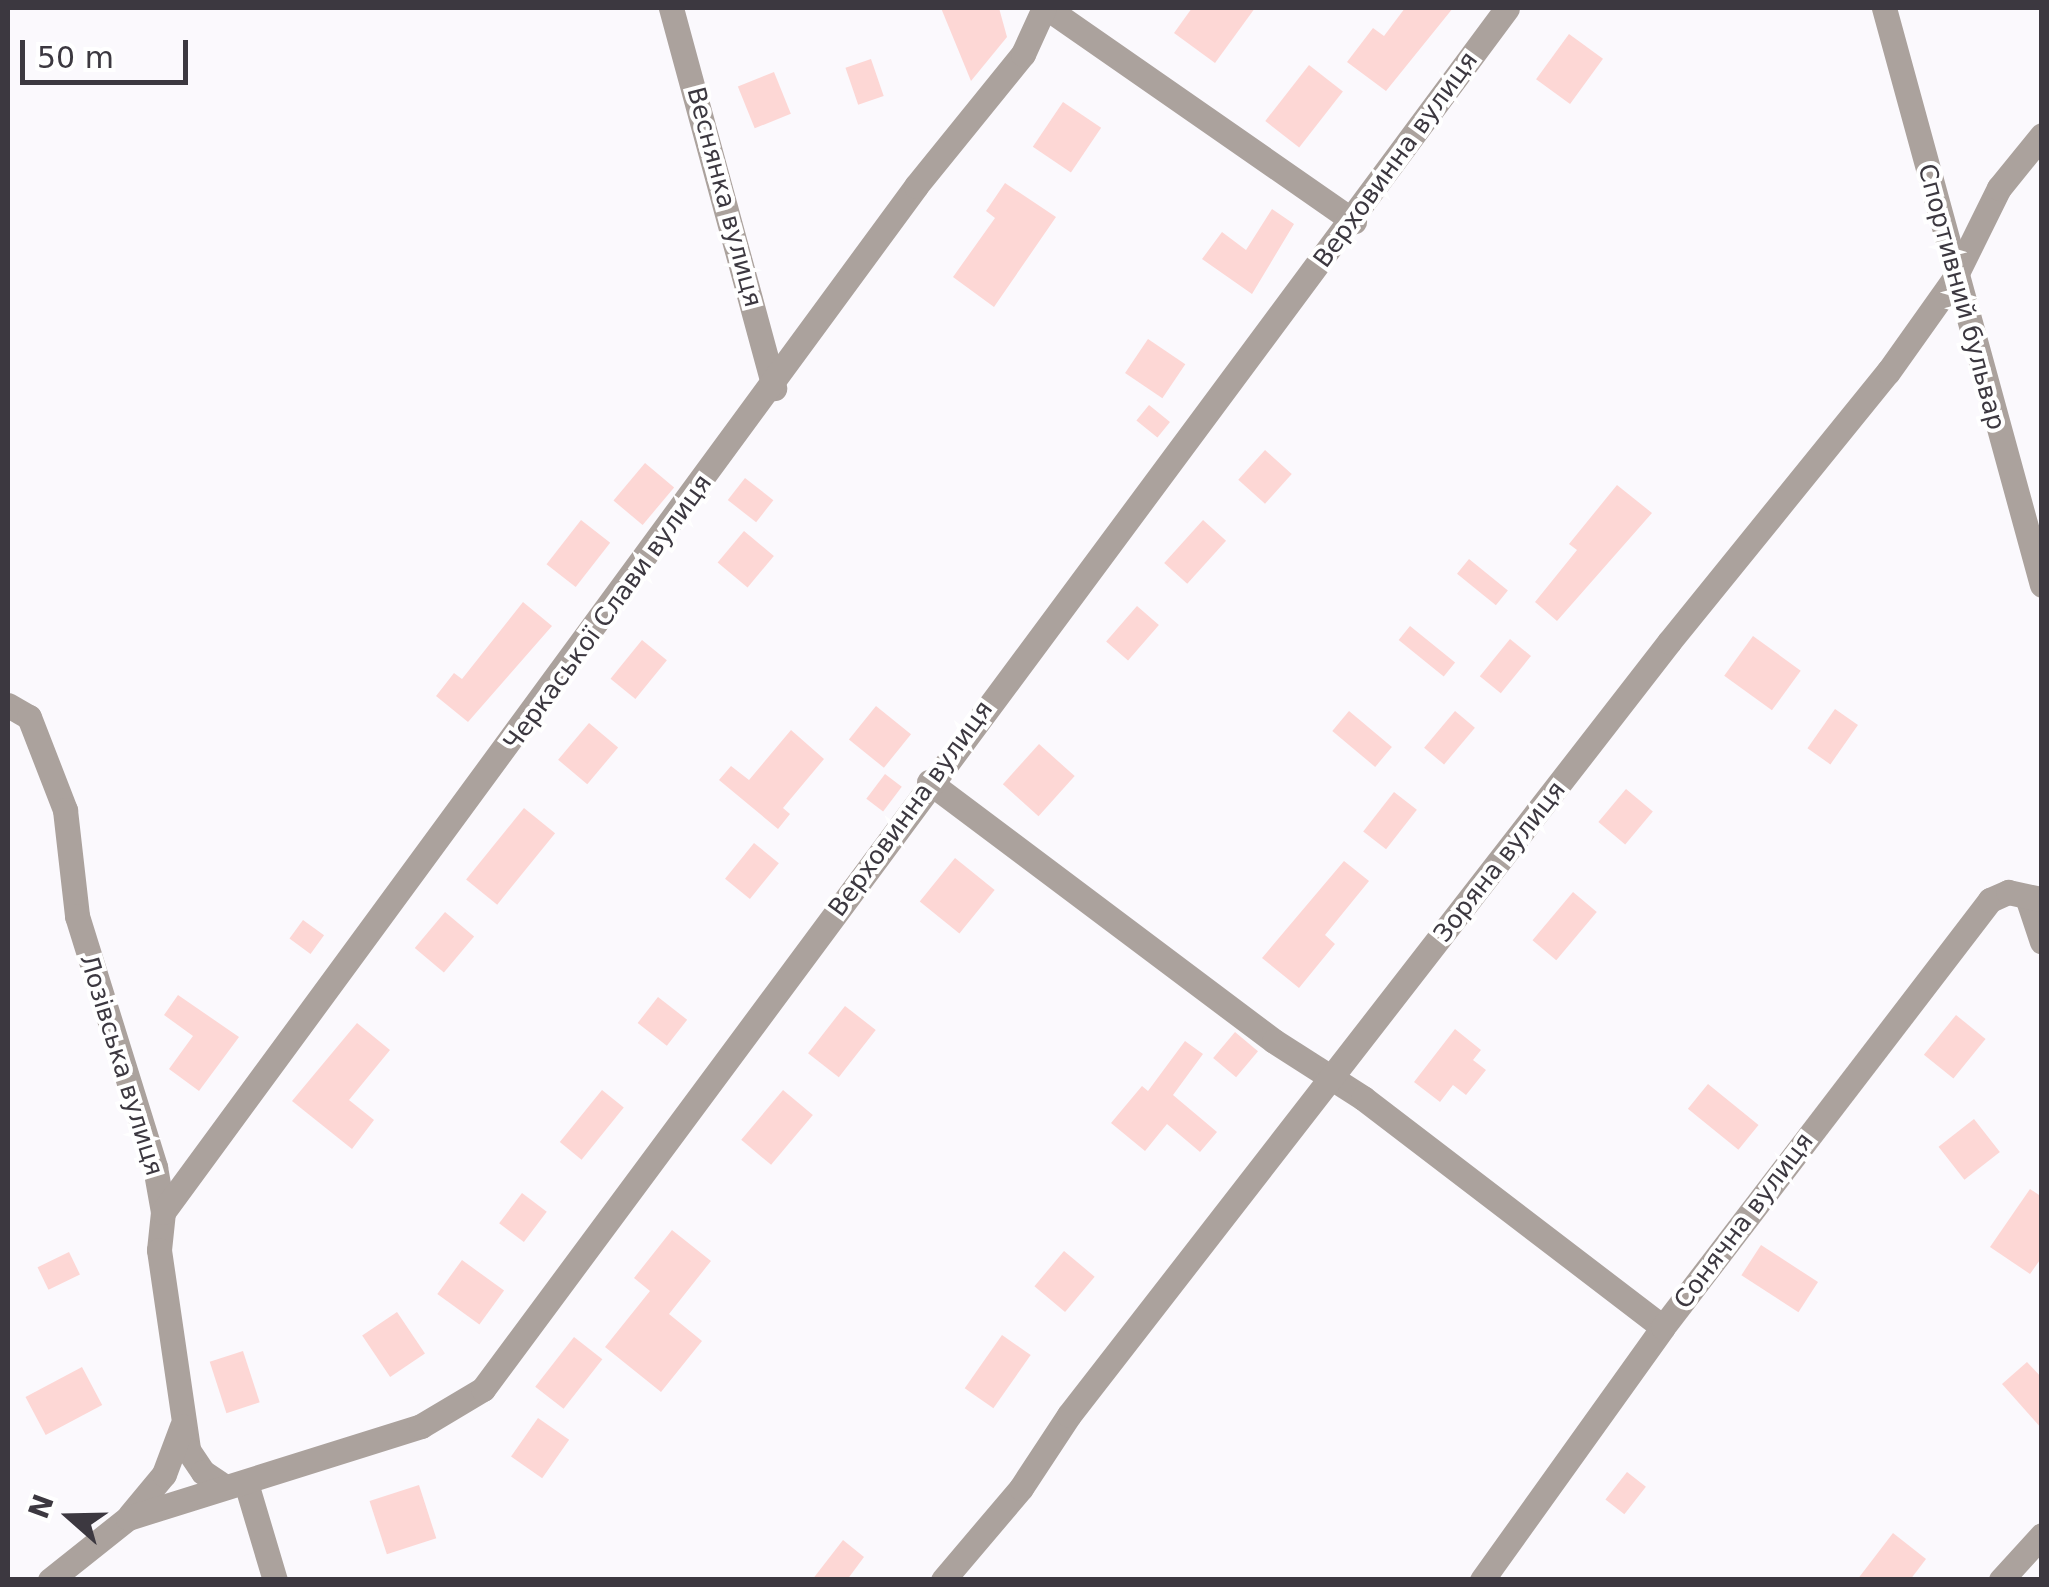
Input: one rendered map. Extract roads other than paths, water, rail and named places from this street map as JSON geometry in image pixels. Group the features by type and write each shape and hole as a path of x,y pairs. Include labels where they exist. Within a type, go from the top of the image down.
{"street":[{"name":"Веснянка вулиця","path":"672,8 774,388"},
{"name":"Черкаської Слави вулиця","path":"164,1212 774,388 916,186 1023,54 1046,8"},
{"path":"1046,8 1354,221"},
{"name":"Верховинна вулиця","path":"128,1518 421,1426 484,1389 929,782 1354,221 1507,8"},
{"name":"Спортивний бульвар","path":"1884,8 1954,279 2042,585"},
{"name":"Зоряна вулиця","path":"943,1580 1954,279 2000,188 2042,135"},
{"name":"Лозівська вулиця","path":"8,705 29,717 50,759 65,810 77,916 164,1212 159,1250 183,1421 194,1462 236,1484"},
{"path":"929,782 1663,1327"},
{"name":"Сонячна вулиця","path":"1482,1580 1663,1327 1990,900 2008,892 2034,898"},
{"path":"2034,898 2042,942"},
{"path":"56,1577 128,1518 164,1474 183,1421"},
{"path":"236,1484 275,1580"},
{"path":"2002,1580 2042,1535"}]}
